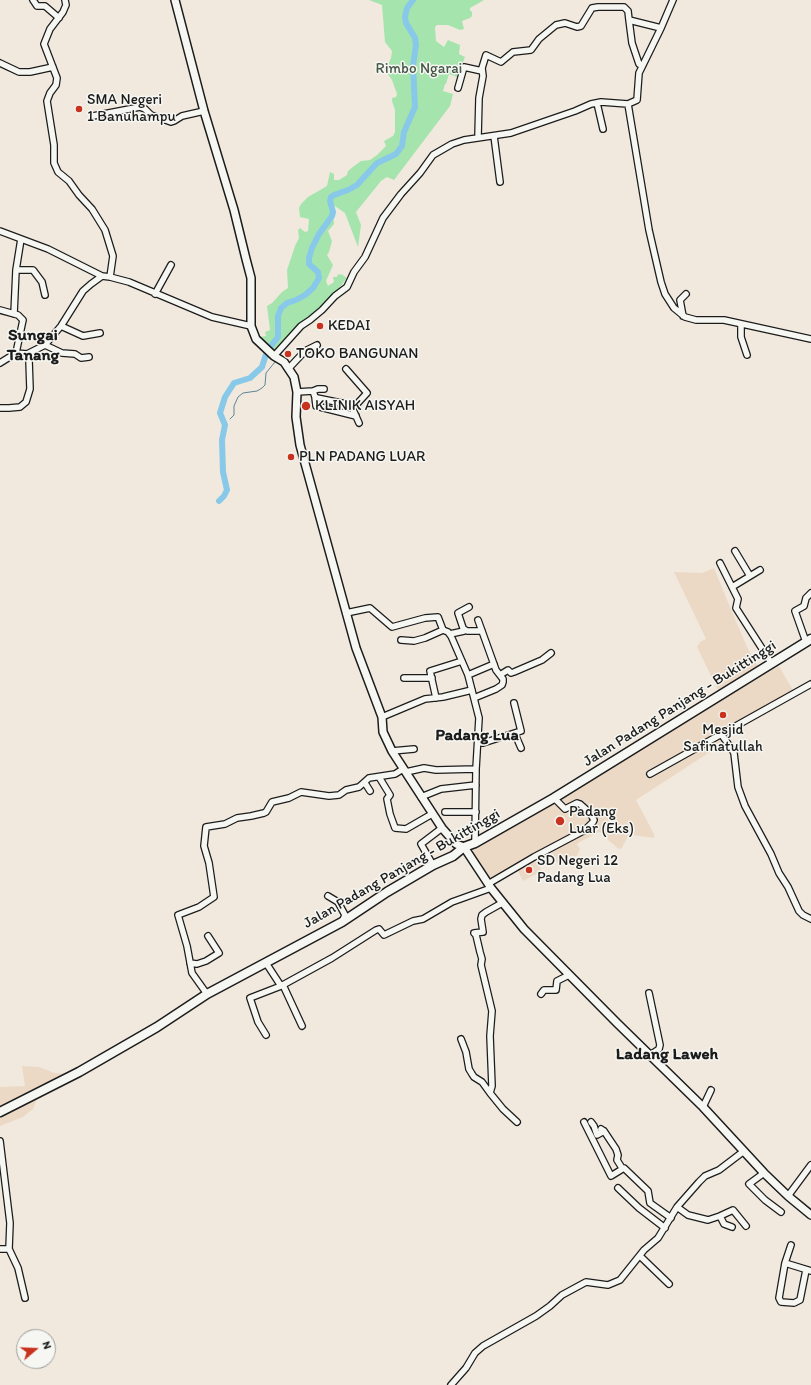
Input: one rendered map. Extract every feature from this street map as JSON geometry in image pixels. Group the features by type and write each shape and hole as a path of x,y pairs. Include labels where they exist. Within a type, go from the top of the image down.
{"highway":[{"name":"Jalan Padang Panjang - Bukittinggi","path":"0,1112 79,1072 131,1043 207,994 342,922 387,892 433,865 453,856 464,847 475,843 554,798 808,641"}],"main road":[{"path":"175,0 204,111 236,217 251,278 251,326 258,341 284,362 294,377 297,392 296,417 300,445 356,648 382,716 383,732 392,751 421,798 442,828 456,844 464,847 502,903 524,929 703,1106 788,1196 811,1215"}],"street":[{"path":"33,0 37,6 45,6 59,18"},
{"path":"65,0 65,8 50,29 44,44 57,82 50,92 47,101 54,146 54,163 58,172 69,181 95,213 105,230 113,256 110,277"},
{"path":"274,355 301,326 322,310 335,296 347,287 354,272 365,257 383,218 433,155 452,144 478,137 511,133 591,104 628,104 637,100 639,73 673,0"},
{"path":"478,137 478,98 483,76 482,64 486,55 501,62 513,52 531,50 539,39 556,25 565,23 577,27 581,26 592,8 624,7 628,11 632,43 640,64 642,65"},
{"path":"629,20 661,28"},
{"path":"0,63 19,72 30,72 53,67"},
{"path":"458,88 464,67 482,71"},
{"path":"597,103 603,129"},
{"path":"628,104 649,230 664,294 674,308 683,316 696,320 724,320 811,339"},
{"path":"93,116 140,107 145,109 151,115 171,122 182,116 204,111"},
{"path":"494,136 500,182"},
{"path":"0,231 48,249 102,276 129,282 212,317 251,326"},
{"path":"14,314 16,270 21,239"},
{"path":"155,294 172,265"},
{"path":"16,270 32,270 42,282 46,295"},
{"path":"0,363 16,353 27,354 45,345 61,326 84,291 102,276"},
{"path":"683,316 680,300 686,294"},
{"path":"0,310 21,317 23,320 16,353"},
{"path":"741,324 741,337 747,355"},
{"path":"61,326 83,336 100,333"},
{"path":"45,345 62,353 76,354 81,358 89,357"},
{"path":"289,368 305,351 317,345"},
{"path":"0,408 20,407 26,402 30,389 29,360 27,354"},
{"path":"297,392 314,394 353,406 356,405 367,393 346,369"},
{"path":"324,389 318,389 314,394 316,406 356,416"},
{"path":"353,406 359,424"},
{"path":"735,551 750,576"},
{"path":"720,563 738,599 736,608 772,664"},
{"path":"732,587 760,570"},
{"path":"808,641 795,611 804,606 806,598 811,593"},
{"path":"469,607 458,613 464,629 467,631 482,631"},
{"path":"346,613 370,608 392,627 425,618 438,617 442,630 450,634 463,632 464,629"},
{"path":"478,620 497,673 514,672 542,660 551,653"},
{"path":"402,640 414,641 425,638 442,630"},
{"path":"450,634 468,675 479,718 476,769 475,843"},
{"path":"436,698 430,671 462,661"},
{"path":"468,675 494,664"},
{"path":"474,698 502,685 505,673"},
{"path":"404,678 432,678"},
{"path":"650,774 811,684"},
{"path":"382,716 425,699 450,696 472,690"},
{"path":"478,742 516,734 522,730 514,703"},
{"path":"516,734 521,748"},
{"path":"721,734 734,753 738,787 745,806 799,910 811,919"},
{"path":"392,751 414,749"},
{"path":"207,994 192,973 188,946 178,915 197,908 214,897 209,863 204,848 206,827 225,824 237,818 264,813 272,802 289,798 301,792 336,796 341,795 346,790 357,788 365,783 369,778 395,774 405,770 424,768 436,770 476,769"},
{"path":"379,777 390,795 387,799 395,828 406,829 432,814"},
{"path":"365,783 370,790"},
{"path":"421,798 441,788 476,785"},
{"path":"266,1035 258,1022 250,998 282,985 332,958 376,930 379,929 384,934 413,921 423,919 452,902 490,886 534,857 585,830 593,822 594,820 590,813 580,804 577,803 565,809 554,798"},
{"path":"445,812 476,812"},
{"path":"433,865 421,844 442,828"},
{"path":"328,896 338,902 344,915 342,922"},
{"path":"490,1092 492,1086 490,1036 492,1011 481,965 482,959 476,934 474,933 483,932 481,919 482,915 502,903"},
{"path":"190,963 197,964 206,961 219,953 208,936"},
{"path":"266,963 282,985 302,1026"},
{"path":"541,994 544,990 556,990 557,981 569,975"},
{"path":"649,993 660,1045 659,1049 650,1055"},
{"path":"462,1039 469,1069 472,1074 482,1082 503,1110 517,1122"},
{"path":"703,1106 711,1090"},
{"path":"584,1122 611,1176 620,1164"},
{"path":"591,1122 597,1135 602,1130 616,1149 620,1164 648,1191 650,1203 671,1218"},
{"path":"0,1141 10,1223 9,1249 18,1268 26,1298"},
{"path":"451,1385 466,1368 475,1353 483,1346 536,1316 562,1295 578,1285 590,1281 608,1285 620,1280 640,1256 658,1238 677,1207 704,1176 719,1170 744,1151"},
{"path":"788,1196 811,1164"},
{"path":"764,1172 749,1184 764,1200 781,1212"},
{"path":"618,1188 639,1208 665,1228"},
{"path":"677,1207 688,1215 708,1220 733,1210 746,1226"},
{"path":"720,1216 724,1224 732,1227"},
{"path":"785,1262 808,1271 800,1300 794,1303 781,1302 779,1298 785,1262 791,1245"},
{"path":"0,1249 9,1249"},
{"path":"640,1256 669,1284"}],"shaded area":[{"path":"714,568 747,647 759,668 720,694 697,647 700,642 706,639 674,572 702,573"},
{"path":"779,666 794,692 724,734 727,741 636,800 654,834 654,838 631,835 628,836 622,848 619,849 608,840 606,834 599,832 578,843 577,845 580,849 577,856 570,856 557,863 551,850 535,859 542,871 523,881 517,869 491,881 473,858 472,853 475,847"},
{"path":"22,1066 39,1067 55,1073 67,1074 38,1096 33,1109 23,1117 0,1126 0,1087 25,1086"}],"green space":[{"name":"Rimbo Ngarai","path":"369,0 484,0 470,8 472,16 462,21 464,29 460,30 448,25 437,25 435,27 436,41 444,47 448,40 460,45 459,54 465,57 457,77 449,74 445,84 443,91 453,94 450,106 394,180 387,177 381,181 356,212 361,225 358,247 345,213 332,204 334,224 328,231 332,241 327,255 333,265 326,281 328,286 334,282 333,277 337,277 338,274 341,274 347,278 332,297 278,353 280,362 254,338 266,336 265,332 270,330 267,306 288,288 287,270 299,238 298,230 300,228 305,232 308,231 309,219 300,217 299,208 301,204 308,197 327,186 330,172 334,174 334,180 339,180 347,175 348,171 361,161 370,160 377,155 386,146 384,141 393,136 395,132 395,110 392,98 396,97 397,94 392,80 385,70 391,58 392,51 385,42 382,5"}],"waterway":[{"path":"219,501 227,490 223,472 222,440 225,425 220,413 225,397 234,383 250,378 262,367 267,351 278,337 278,316 281,308 287,303 305,295 313,288 319,278 318,272 309,264 309,258 319,234 332,216 333,212 330,201 331,197 357,185 377,163 396,154 402,146 404,132 415,107 413,66 416,45 415,38 406,23 405,17 407,8 413,0"},
{"path":"230,419 234,415 234,406 238,397 243,393 257,391 262,388 265,385 266,373 275,362"}],"place":[{"name":"SMA Negeri 1 Banuhampu","path":"79,109"},
{"name":"KEDAI","path":"320,326"},
{"name":"TOKO BANGUNAN","path":"288,354"},
{"name":"KLINIK AISYAH","path":"306,406"},
{"name":"PLN PADANG LUAR","path":"291,457"},
{"name":"Mesjid Safinatullah","path":"723,715"},
{"name":"Padang Luar (Eks)","path":"560,821"},
{"name":"SD Negeri 12 Padang Lua","path":"529,870"}],"district":[{"name":"Sungai Tanang","path":"33,346"},
{"name":"Padang Lua","path":"477,736"},
{"name":"Ladang Laweh","path":"667,1055"}]}
